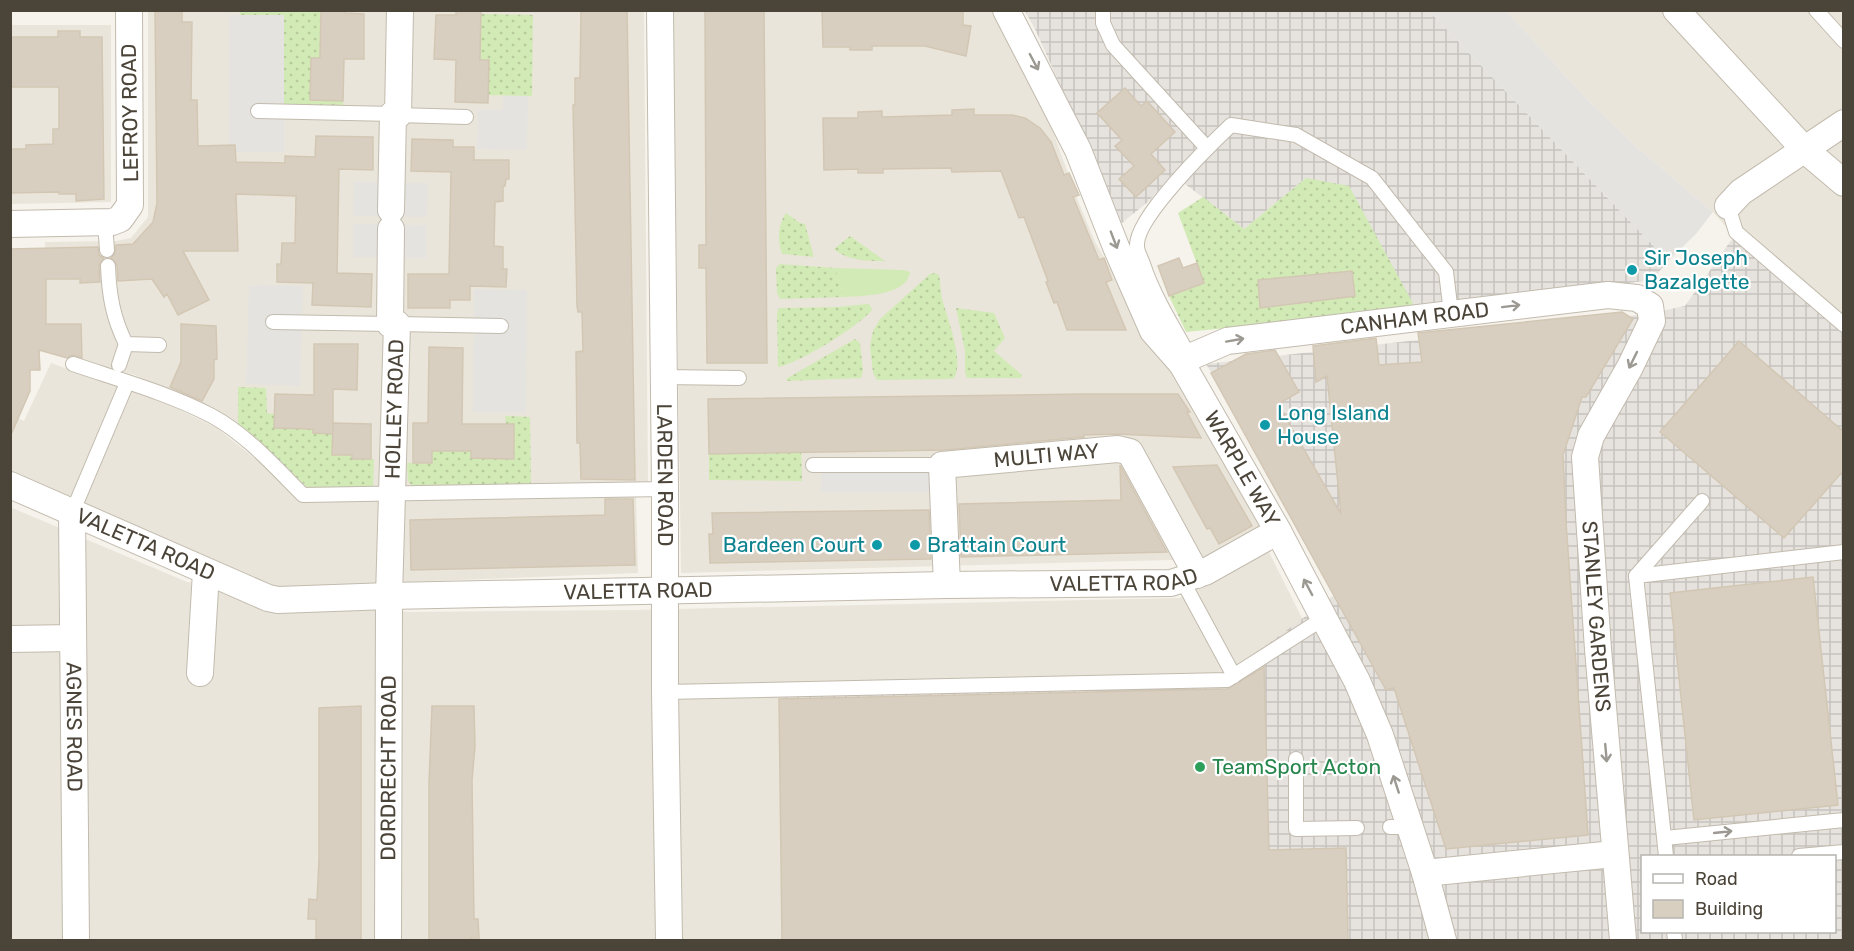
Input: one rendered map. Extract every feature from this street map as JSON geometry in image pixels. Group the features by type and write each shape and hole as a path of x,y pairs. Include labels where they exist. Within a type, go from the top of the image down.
{"street":[{"name":"LEFROY ROAD","path":"115,218 130,205 131,191 129,10"},
{"name":"HOLLEY ROAD","path":"389,596 393,494 394,324 391,220 400,10"},
{"name":"LARDEN ROAD","path":"660,10 669,940"},
{"name":"WARPLE WAY","path":"1006,10 1077,150 1116,247 1153,330 1186,361 1357,681 1380,735 1400,827 1425,873 1443,940"},
{"path":"1676,10 1805,150 1844,183"},
{"path":"1728,206 1741,192 1844,123"},
{"path":"10,224 115,218"},
{"name":"CANHAM ROAD","path":"1186,361 1227,341 1451,313 1608,295 1638,298 1650,306"},
{"name":"STANLEY GARDENS","path":"1623,940 1614,854 1585,457 1591,436 1630,367 1652,321 1650,306"},
{"name":"MULTI WAY","path":"942,465 1118,449 1130,452 1189,578"},
{"path":"942,465 947,585"},
{"name":"VALETTA ROAD","path":"10,485 206,572 278,600 947,585 1171,583 1189,578 1278,531"},
{"name":"AGNES ROAD","path":"72,513 76,940"},
{"path":"200,673 206,572"},
{"name":"DORDRECHT ROAD","path":"388,940 389,596"},
{"path":"10,639 73,638"},
{"path":"1425,873 1614,854"}],"lane":[{"path":"1103,10 1103,23 1113,45 1207,148"},
{"path":"1816,10 1844,41"},
{"path":"258,111 466,117"},
{"path":"1186,361 1149,283 1137,246 1140,232 1157,207 1207,148 1232,125 1296,135 1372,178 1446,272 1451,313"},
{"path":"1728,206 1731,222 1736,232 1844,325"},
{"path":"106,250 115,218"},
{"path":"108,266 112,310 126,344 119,364"},
{"path":"273,322 501,326"},
{"path":"126,344 159,345"},
{"path":"73,364 150,389 213,417 250,444 303,495 665,489"},
{"path":"664,377 740,378"},
{"path":"72,513 127,383"},
{"path":"813,465 942,465"},
{"path":"1666,855 1636,576 1702,501"},
{"path":"1636,576 1844,552"},
{"path":"1189,578 1234,676"},
{"path":"665,692 1227,680 1324,618"},
{"path":"1296,759 1296,829 1357,828"},
{"path":"1665,838 1844,820"},
{"path":"1810,855 1844,852"}],"shaded area":[{"path":"148,11 644,11 648,485 373,488 265,447 238,424 135,375 50,353 47,348 45,242 116,241 131,238 148,217"},
{"path":"673,11 995,11 1050,123 1095,242 1259,522 1259,529 1209,559 681,573"},
{"path":"1025,11 1429,11 1668,261 1652,280 1416,309 1306,178 1244,229 1172,174 1149,201 1122,223"},
{"path":"1429,11 1506,11 1588,100 1639,149 1713,212 1696,234 1668,261"},
{"path":"1506,11 1843,11 1843,330 1734,236 1713,212 1639,149 1588,100"},
{"path":"229,15 284,15 284,152 235,152 235,145 229,145"},
{"path":"10,25 111,25 111,202 11,204"},
{"path":"503,96 528,96 527,150 477,149 478,110 503,110"},
{"path":"354,182 428,183 427,217 353,216"},
{"path":"353,224 427,225 426,258 353,257"},
{"path":"1734,236 1843,330 1843,940 784,940 779,685 1229,673 1345,587 1206,364 1646,314 1685,306"},
{"path":"249,285 303,286 300,386 246,384"},
{"path":"474,289 527,290 526,412 473,412"},
{"path":"51,363 167,404 217,428 258,461 300,501 636,496 638,573 277,587 11,471 11,415 24,421"},
{"path":"821,470 933,471 934,492 821,492"},
{"path":"10,507 187,582 408,612 632,610 1180,598 1268,550 1303,620 1229,673 779,685 782,940 11,940"}],"green space":[{"path":"240,11 321,11 320,58 311,59 310,99 343,101 343,108 284,106 284,15 240,15"},
{"path":"481,14 533,15 532,96 488,95 480,60"},
{"path":"1306,178 1349,186 1416,309 1186,332 1169,296 1204,283 1178,213 1203,197 1244,229"},
{"path":"786,213 805,224 814,257 782,254 779,233"},
{"path":"850,236 885,261 851,258 834,249"},
{"path":"780,264 835,268 844,297 780,299 777,293 776,268"},
{"path":"835,268 910,272 907,280 893,290 872,295 844,297"},
{"path":"930,274 939,275 942,299 956,351 957,371 954,378 877,380 873,373 870,346 873,331 880,319"},
{"path":"867,304 872,310 855,325 813,352 778,367 777,312 779,308"},
{"path":"956,308 994,313 1005,338 994,351 1022,375 1021,378 967,378 965,351"},
{"path":"855,339 860,343 863,371 861,378 787,381 786,379"},
{"path":"238,387 266,388 267,413 274,414 274,428 313,429 314,433 333,434 332,455 352,455 352,459 374,459 373,488 309,489 238,424"},
{"path":"505,416 530,417 531,486 414,488 408,481 407,463 432,463 432,451 471,451 472,458 513,459 514,424 506,424"},
{"path":"801,443 802,481 709,480 709,454 751,453"}],"building":[{"path":"155,10 182,10 182,22 192,22 191,100 197,100 198,146 235,145 236,162 285,163 285,156 315,157 316,136 373,137 373,170 339,169 337,273 372,274 371,307 312,305 313,283 277,282 277,264 281,264 282,243 295,243 296,196 236,194 238,251 183,251 209,300 178,315 167,294 164,297 152,279 118,281 117,265 111,258 115,253 116,245 133,244 153,222 157,203"},
{"path":"321,10 345,10 345,13 364,14 364,59 344,59 343,101 310,100 311,58 320,58"},
{"path":"456,10 481,10 480,60 489,60 488,103 455,102 456,60 434,59 436,15 456,15"},
{"path":"581,10 627,10 635,480 581,479 580,443 577,443 576,352 583,351 582,312 578,312 577,306 573,105 575,105 575,78 580,78"},
{"path":"705,10 764,10 767,363 707,363 706,268 699,268 699,245 706,245"},
{"path":"822,10 963,10 963,25 971,26 966,56 925,46 872,46 872,50 823,47"},
{"path":"58,31 80,31 80,37 102,37 104,199 76,201 76,194 59,194 59,192 10,193 10,149 26,149 26,145 53,144 53,129 59,129 59,87 10,87 10,37 58,37"},
{"path":"1125,88 1141,106 1147,101 1175,132 1151,154 1165,170 1136,197 1119,179 1134,166 1115,146 1122,140 1097,113"},
{"path":"974,109 974,115 1012,115 1025,118 1040,128 1051,142 1064,175 1069,173 1079,195 1073,197 1099,260 1104,258 1112,280 1106,282 1126,330 1067,330 1057,302 1054,303 1046,282 1048,281 1024,217 1019,218 1001,171 952,172 951,168 883,169 883,173 858,173 858,169 824,170 823,118 858,118 858,112 882,111 882,117 952,115 952,110"},
{"path":"412,139 453,140 453,147 474,147 474,160 509,160 509,179 506,179 505,186 503,186 503,201 495,202 494,246 503,247 503,269 507,269 506,287 470,286 470,300 450,300 450,308 408,308 408,274 449,274 451,172 411,171"},
{"path":"98,247 99,255 104,258 99,266 100,282 80,283 80,279 46,279 46,324 81,324 82,358 72,355 67,358 39,350 40,370 30,370 30,391 10,437 10,249"},
{"path":"1179,258 1183,268 1197,263 1204,283 1169,296 1158,266"},
{"path":"1352,271 1355,296 1260,308 1258,280"},
{"path":"1622,312 1633,319 1586,397 1582,397 1563,455 1588,835 1446,849 1394,688 1386,690 1211,373 1246,354 1275,350 1299,392 1278,404 1341,514 1327,376 1316,382 1313,346 1376,338 1379,365 1422,362 1418,333"},
{"path":"181,324 216,326 217,359 214,360 214,379 202,401 170,387 181,362"},
{"path":"1739,341 1844,432 1844,470 1784,538 1660,432"},
{"path":"314,344 358,344 357,390 333,389 333,434 313,433 313,429 274,428 275,394 314,395"},
{"path":"429,347 463,348 462,424 514,424 514,459 471,458 471,451 432,451 432,463 413,463 413,423 428,423"},
{"path":"1178,394 1190,412 1187,412 1201,438 1117,434 1084,435 1084,437 945,450 709,454 708,399"},
{"path":"333,423 371,424 371,459 352,459 352,455 332,455"},
{"path":"1120,465 1167,552 961,557 959,504 1121,500"},
{"path":"1217,465 1252,526 1219,544 1210,528 1207,529 1173,467"},
{"path":"605,499 633,499 635,565 411,570 410,520 605,515"},
{"path":"929,510 931,559 710,563 709,534 713,534 712,513"},
{"path":"1813,577 1838,805 1694,820 1670,593"},
{"path":"1264,667 1269,850 1346,848 1348,940 782,940 779,699 1227,689"},
{"path":"361,706 361,940 316,940 316,919 308,919 309,899 317,900 319,708"},
{"path":"432,706 474,706 475,746 472,780 474,919 478,919 479,938 471,938 471,940 429,940 429,783"}],"place":[{"name":"Sir Joseph Bazalgette","path":"1632,270"},
{"name":"Long Island House","path":"1265,425"},
{"name":"Bardeen Court","path":"877,545"},
{"name":"Brattain Court","path":"915,545"},
{"name":"TeamSport Acton","path":"1200,767"}]}
